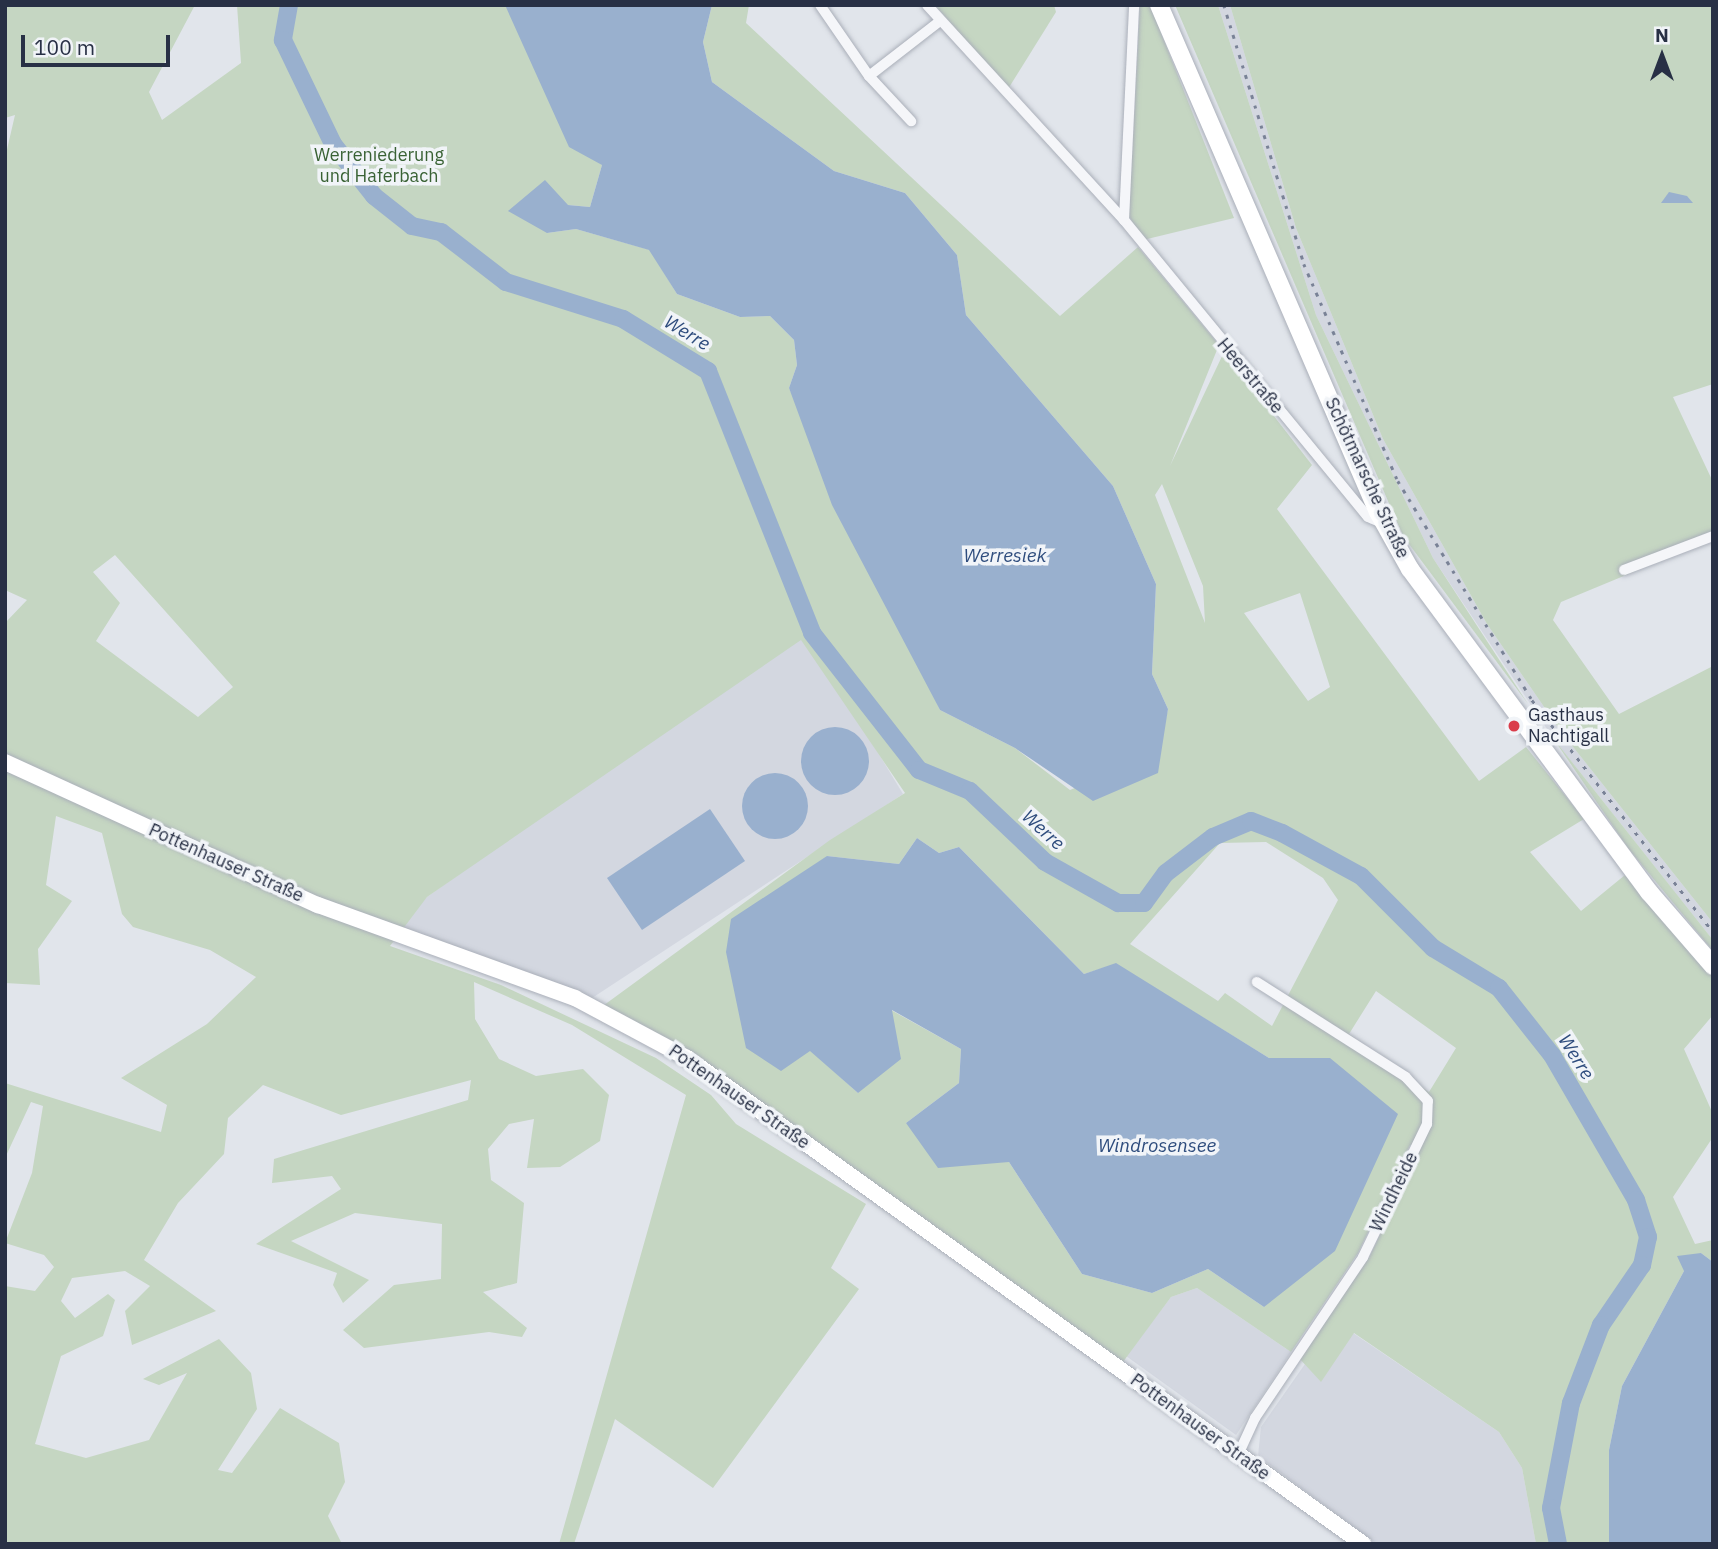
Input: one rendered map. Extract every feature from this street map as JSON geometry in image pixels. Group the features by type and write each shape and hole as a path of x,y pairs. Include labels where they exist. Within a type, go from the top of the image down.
{"main road":[{"name":"Schötmarsche Straße","path":"1159,5 1384,524 1444,617 1649,892 1713,966"}],"street":[{"path":"820,5 869,76 911,121"},
{"name":"Heerstraße","path":"927,5 1124,220 1368,517 1384,524"},
{"path":"1124,220 1134,5"},
{"path":"869,76 940,21"},
{"path":"1624,570 1713,536"},
{"name":"Pottenhauser Straße","path":"5,762 318,905 575,998 687,1058 1363,1544"},
{"name":"Windheide","path":"1238,1455 1255,1418 1363,1257 1427,1124 1428,1101 1406,1077 1257,982"}],"shaded area":[{"path":"1218,5 1230,5 1296,228 1383,439 1487,624 1562,733 1713,923 1713,940 1553,738 1433,558 1316,315"},
{"path":"804,630 903,794 589,1000 396,931 427,897"},
{"path":"1197,1288 1291,1352 1236,1435 1126,1356 1171,1297"},
{"path":"1353,1333 1499,1432 1522,1468 1536,1544 1377,1544 1258,1456 1261,1427 1305,1364 1321,1381"}],"green space":[{"name":"Werreniederung und Haferbach","path":"5,5 195,5 149,92 162,120 241,63 237,5 505,5 602,165 590,207 568,205 547,233 576,229 650,250 677,294 740,317 770,316 794,340 797,365 789,388 940,710 1015,748 1070,790 1158,753 1168,709 1152,674 1156,584 1113,486 966,315 957,255 905,193 834,171 712,82 703,42 712,5 749,5 746,23 1060,316 1138,247 1219,345 1170,466 1224,352 1312,465 1277,509 1479,781 1526,747 1584,819 1530,852 1581,911 1625,875 1713,974 1713,1015 1684,1049 1713,1114 1713,1137 1673,1197 1695,1244 1713,1240 1713,1262 1701,1253 1684,1271 1622,1386 1609,1450 1609,1544 1536,1544 1522,1468 1499,1432 1354,1333 1321,1382 1299,1358 1369,1258 1421,1147 1410,1145 1358,1253 1291,1352 1197,1288 1171,1297 1120,1366 600,1008 830,840 905,793 801,640 427,897 390,946 501,985 656,1058 711,1095 736,1124 866,1204 831,1268 859,1289 713,1488 615,1419 574,1544 559,1544 686,1095 572,1025 474,982 475,1019 499,1059 536,1076 583,1069 609,1095 600,1141 560,1167 527,1168 534,1119 509,1124 488,1149 491,1180 524,1203 517,1283 483,1292 527,1328 522,1337 489,1332 364,1348 343,1330 394,1285 441,1279 442,1224 355,1213 291,1241 369,1280 343,1303 333,1285 337,1273 256,1244 341,1189 332,1176 272,1183 274,1159 468,1100 471,1080 341,1115 263,1085 228,1118 224,1154 178,1203 144,1260 216,1311 132,1345 125,1311 150,1286 125,1271 72,1278 61,1301 75,1318 108,1294 115,1300 103,1336 61,1356 35,1444 86,1458 149,1440 187,1373 159,1385 143,1379 219,1339 251,1373 257,1409 218,1470 232,1473 280,1408 339,1443 345,1482 328,1516 342,1544 5,1544 5,1286 35,1291 54,1267 44,1255 5,1243 32,1173 43,1106 31,1102 5,1158 5,1083 161,1132 167,1105 121,1078 207,1024 256,977 210,950 133,927 122,914 102,833 56,816 46,885 72,901 38,949 40,985 5,983 5,623 27,600 5,590 5,158 15,115 5,118","holes":["1162,484 1203,586 1205,623 1155,495","115,555 233,687 198,717 96,641 120,603 93,572","1300,593 1330,687 1308,701 1244,613","917,838 939,853 959,847 1084,974 1116,964 1269,1058 1330,1058 1264,1307 1208,1269 1152,1293 1082,1274 1009,1162 906,1123 959,1083 961,1049 891,1010 858,1093 810,1050 827,856 899,864","1266,842 1323,878 1338,900 1272,1026 1225,993 1218,1001 1130,944 1220,843","1376,991 1456,1048 1429,1092 1349,1034"]},
{"path":"935,5 1054,5 1056,12 1008,89"},
{"path":"1140,5 1150,5 1234,218 1143,240 1129,216"},
{"path":"1175,5 1218,5 1316,315 1433,558 1528,704 1403,536"},
{"path":"1230,5 1713,5 1713,384 1673,397 1713,482 1713,539 1561,602 1553,620 1619,714 1713,666 1713,923 1562,733 1487,624 1383,439 1296,228"},
{"path":"1553,738 1713,940 1713,951 1628,848"}],"water":[{"name":"Werresiek","path":"505,5 712,5 703,42 712,82 834,171 905,193 957,255 966,315 1113,486 1156,584 1152,674 1168,709 1158,773 1093,801 1015,748 940,710 832,505 789,388 797,365 794,340 770,316 740,317 677,294 649,250 576,229 547,233 508,211 545,180 568,205 590,207 602,165 569,147"},
{"path":"1669,192 1687,196 1693,203 1661,203"},
{"path":"835,727 848,730 859,737 866,748 869,761 866,774 859,785 848,792 835,795 822,792 811,785 804,774 801,761 804,748 811,737 822,730"},
{"path":"775,773 798,783 808,806 798,829 775,839 752,829 742,806 752,783"},
{"path":"710,809 745,861 642,930 607,878"},
{"name":"Windrosensee","path":"917,838 939,853 959,847 1084,974 1116,963 1269,1058 1330,1058 1398,1114 1335,1251 1264,1307 1208,1269 1152,1293 1082,1274 1009,1162 938,1168 906,1123 959,1083 961,1049 892,1010 901,1059 858,1093 810,1051 781,1071 746,1048 726,952 731,919 827,856 899,864"},
{"path":"1701,1253 1713,1262 1713,1544 1609,1544 1609,1450 1622,1386 1684,1271 1677,1256"}],"waterway":[{"name":"Werre","path":"289,5 283,40 333,144 374,196 412,226 441,232 506,282 623,319 708,371 812,633 919,770 970,791 1045,862 1118,903 1144,903 1166,873 1213,837 1251,821 1282,833 1361,876 1433,948 1499,988 1552,1055 1636,1200 1648,1237 1642,1265 1601,1325 1571,1403 1551,1508 1558,1544"}],"railway":[{"path":"1224,5 1304,264 1398,481 1532,700 1713,932"}],"place":[{"name":"Gasthaus Nachtigall","path":"1514,726"}]}
